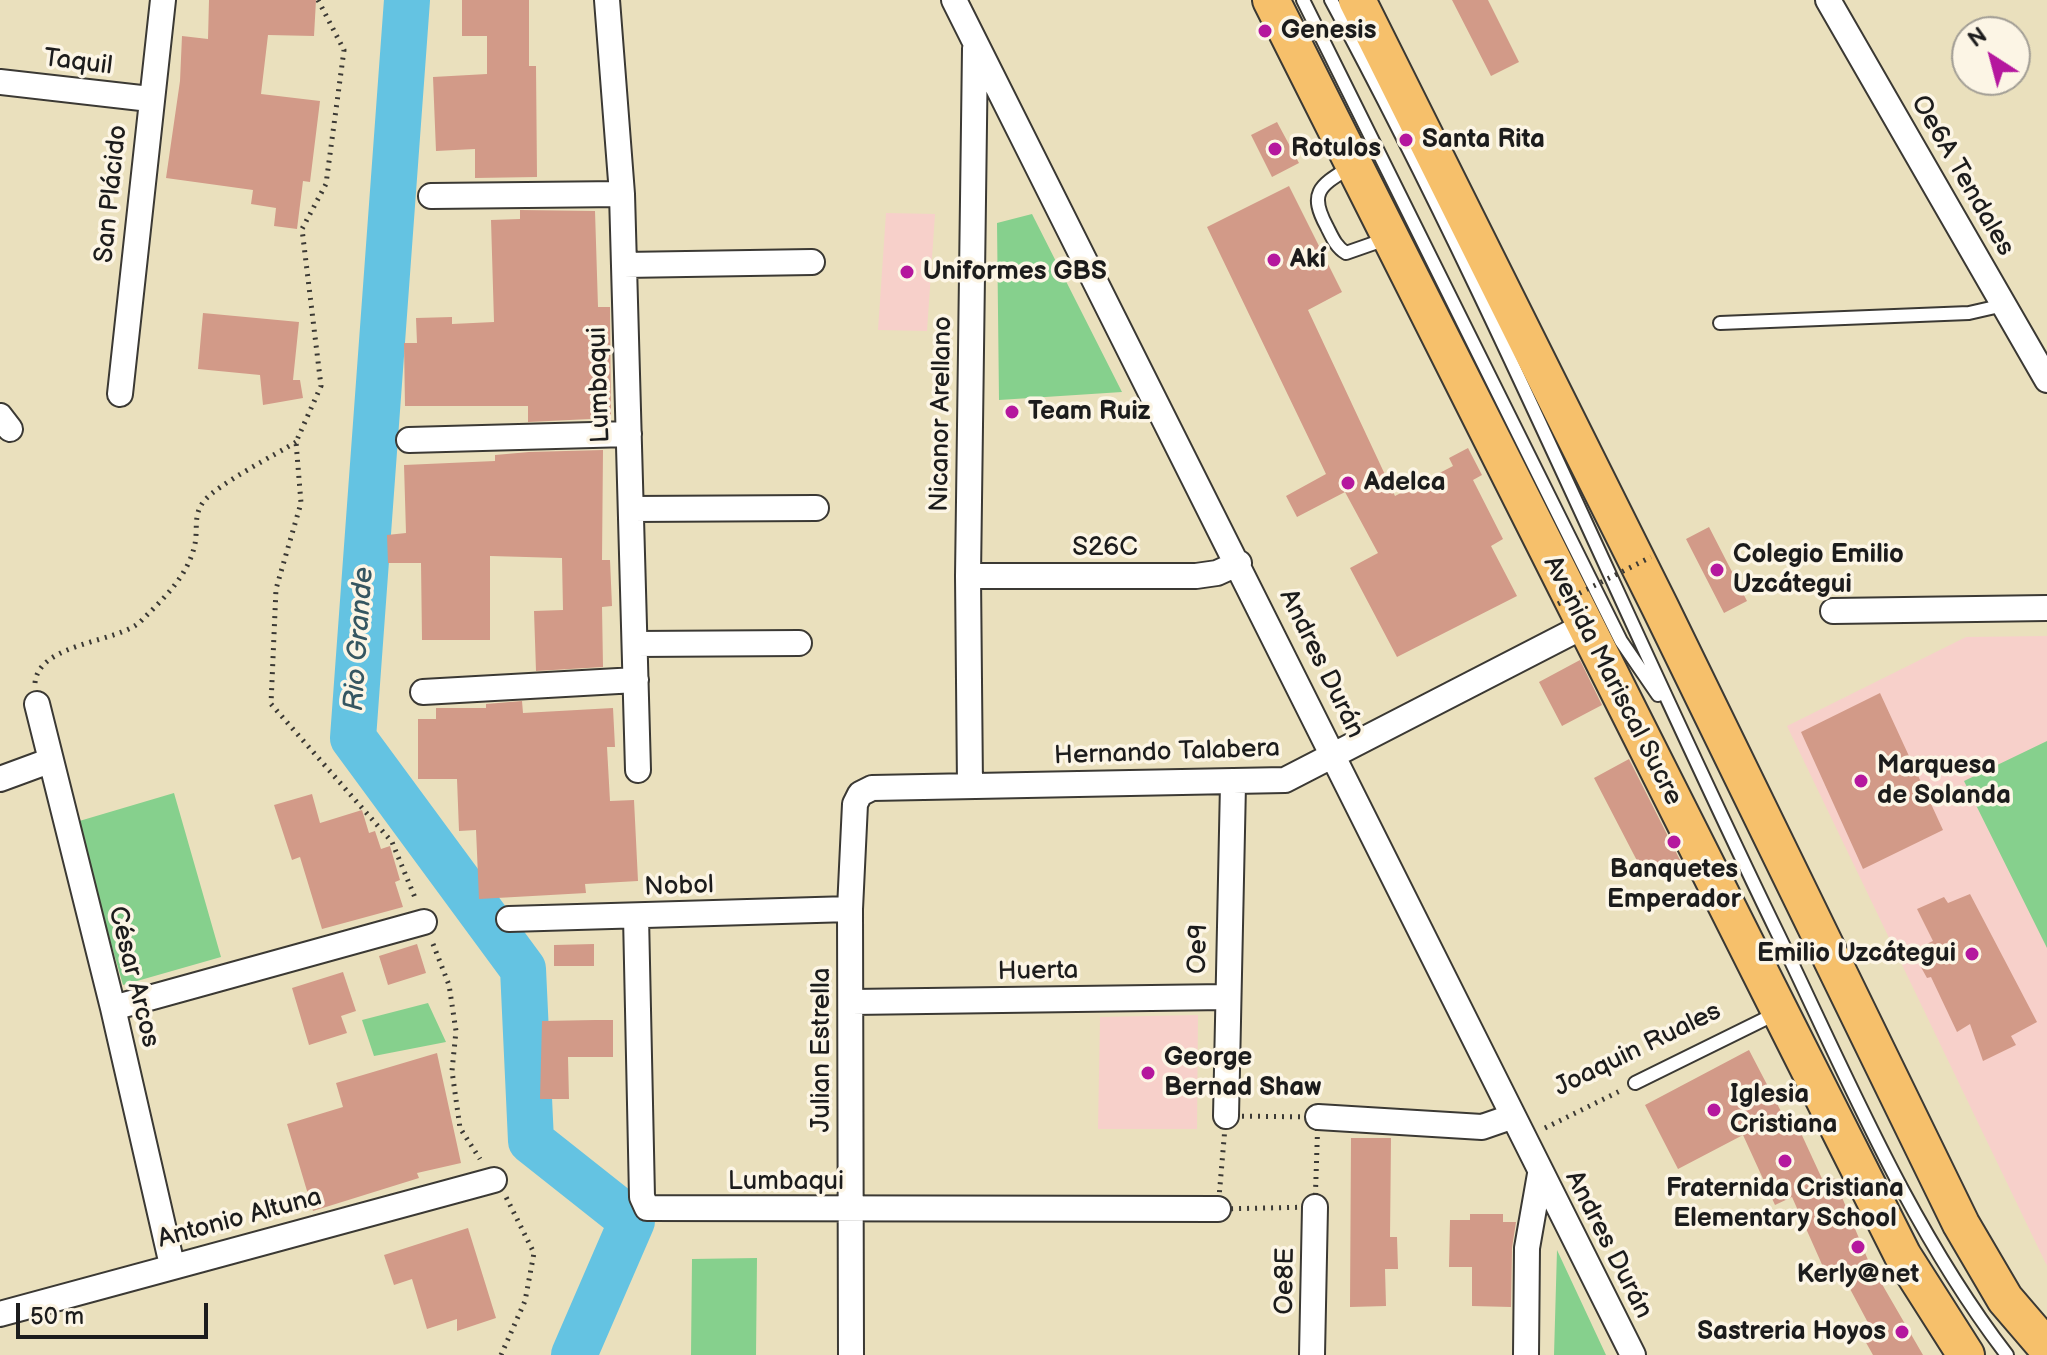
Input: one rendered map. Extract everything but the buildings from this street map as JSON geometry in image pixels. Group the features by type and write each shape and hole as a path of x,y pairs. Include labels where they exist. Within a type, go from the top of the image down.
{"main road":[{"name":"Avenida Mariscal Sucre","path":"1271,0 1571,615 1903,1256 1966,1355"},
{"path":"1357,0 1660,607 1961,1224 2005,1299 2047,1348"}],"street":[{"name":"San Plácido","path":"120,394 163,0"},
{"name":"Lumbaqui","path":"607,0 622,194 638,770"},
{"name":"Andres Durán","path":"954,0 1239,563 1516,1128 1633,1355"},
{"name":"Oe6A Tendales","path":"1828,0 2047,380"},
{"name":"Nicanor Arellano","path":"970,786 968,576 975,43"},
{"name":"Taquil","path":"0,82 150,99"},
{"path":"431,196 622,194"},
{"path":"624,265 812,262"},
{"path":"409,440 629,434"},
{"path":"631,509 816,508"},
{"name":"S26C","path":"968,576 1196,576 1217,573 1239,563"},
{"path":"1833,611 2047,608"},
{"name":"Hernando Talabera","path":"860,794 872,788 1233,784 1285,780 1335,757 1571,615"},
{"path":"635,644 799,643"},
{"path":"423,692 636,680"},
{"name":"César Arcos","path":"37,704 113,1008 172,1265"},
{"path":"0,779 49,761"},
{"name":"Oe9","path":"1226,1116 1226,997 1233,784"},
{"name":"Julian Estrella","path":"851,1355 850,909 855,804 860,794"},
{"name":"Nobol","path":"509,919 850,909"},
{"name":"Lumbaqui","path":"636,916 642,1197 647,1208 1218,1209"},
{"path":"113,1008 424,922"},
{"name":"Huerta","path":"852,1002 1226,997"},
{"path":"1318,1117 1516,1128"},
{"path":"1526,1355 1527,1248 1540,1174"},
{"name":"Antonio Altuna","path":"0,1314 494,1180"},
{"name":"Oe8E","path":"1312,1355 1315,1207"}],"lane":[{"path":"1303,0 1621,641 1670,712"},
{"path":"1331,0 1406,140 1634,622 1670,712 1869,1121 1946,1269 2007,1355"},
{"path":"1352,165 1325,182 1316,207 1337,246 1346,253 1389,238"},
{"path":"1720,323 1969,313 2004,305"},
{"name":"Joaquin Ruales","path":"1635,1083 1779,1012"}],"path":[{"path":"318,0 344,50 326,184 302,229 321,386 296,442 301,503 276,589 271,704 392,842 449,985 456,1031 452,1071 460,1128 516,1213 534,1253 525,1301 501,1355"},
{"path":"37,704 35,678 45,666 65,651 138,625 185,574 195,545 196,515 205,499 296,442"},
{"path":"1571,615 1651,557"},
{"name":"Joaquin Ruales","path":"1516,1128 1635,1083"},
{"path":"1226,1116 1318,1117 1315,1207 1218,1209 1226,1116"}],"shaded area":[{"name":"Uniformes GBS","path":"886,213 935,214 927,331 878,330"},
{"name":"Emilio Uzcátegui","path":"2047,636 2047,1266 1787,726 1966,637"},
{"name":"George Bernad Shaw","path":"1198,1015 1197,1129 1098,1129 1100,1017"}],"green space":[{"path":"1032,214 1122,392 999,400 997,223"},
{"path":"2047,741 2047,948 1964,781"},
{"path":"174,793 221,957 123,985 76,822"},
{"path":"428,1003 446,1042 374,1056 362,1020"},
{"path":"1557,1250 1606,1355 1554,1355"},
{"path":"757,1258 756,1355 691,1355 692,1259"}],"waterway":[{"name":"Rio Grande","path":"407,0 353,738 523,969 531,1141 632,1221 574,1355"}],"place":[{"name":"Genesis","path":"1265,31"},
{"name":"Santa Rita","path":"1406,140"},
{"name":"Rotulos","path":"1275,149"},
{"name":"Akí","path":"1274,260"},
{"name":"Uniformes GBS","path":"907,272"},
{"name":"Team Ruiz","path":"1012,412"},
{"name":"Adelca","path":"1348,483"},
{"name":"Colegio Emilio Uzcátegui","path":"1717,570"},
{"name":"Marquesa de Solanda","path":"1861,781"},
{"name":"Banquetes Emperador","path":"1674,842"},
{"name":"Emilio Uzcátegui","path":"1972,954"},
{"name":"George Bernad Shaw","path":"1148,1073"},
{"name":"Iglesia Cristiana","path":"1714,1110"},
{"name":"Fraternida Cristiana Elementary School","path":"1785,1161"},
{"name":"Kerly@net","path":"1858,1247"},
{"name":"Sastreria Hoyos","path":"1902,1332"}]}
